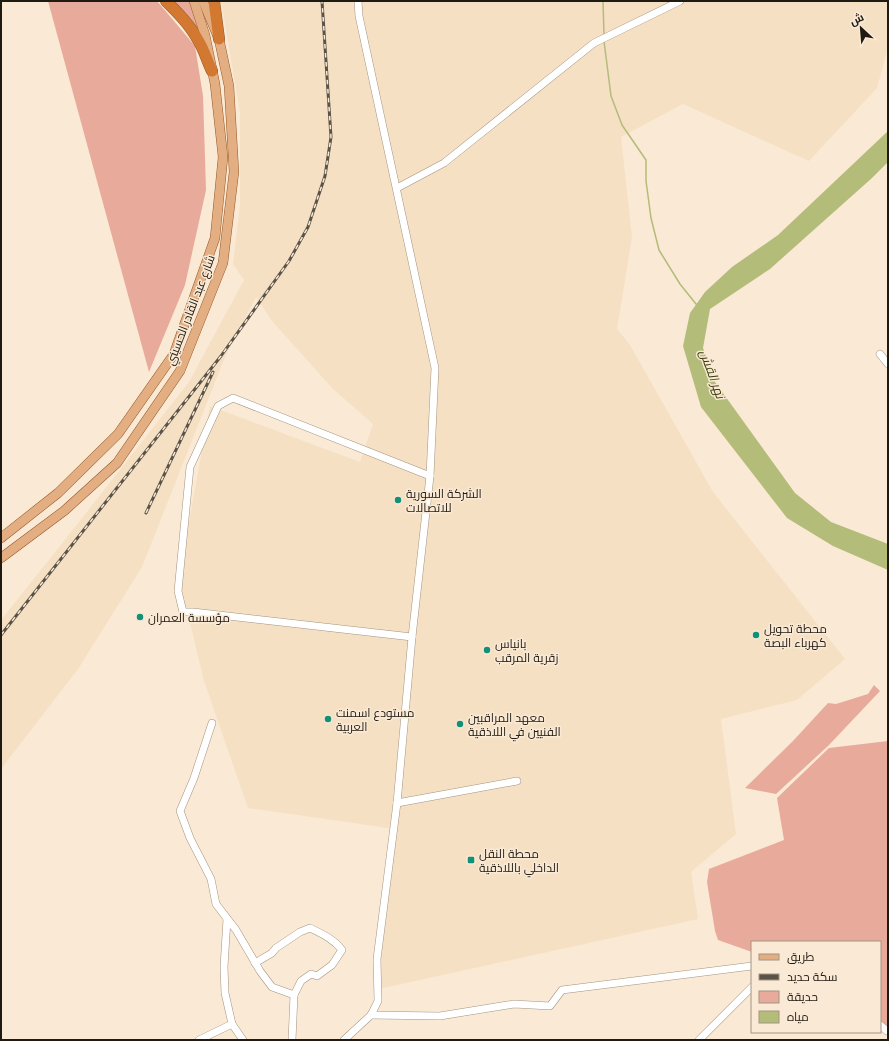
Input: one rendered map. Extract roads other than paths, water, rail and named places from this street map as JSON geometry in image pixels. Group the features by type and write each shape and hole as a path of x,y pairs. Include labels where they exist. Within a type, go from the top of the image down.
{"highway":[{"path":"166,1 179,13 195,35 212,71"},
{"path":"214,1 219,39"}],"main road":[{"name":"شارع عبد القادر الحسيني","path":"1,538 58,493 118,434 174,354 216,238 223,157 215,84 205,35 194,1"},
{"name":"شارع عبد القادر الحسيني","path":"1,558 64,510 117,463 180,372 223,263 234,172 229,86 219,39 203,1"}],"street":[{"path":"344,1040 371,1015 378,1001 377,959 397,803 412,637 430,476 435,368 359,16 358,1"},
{"path":"397,188 444,163 594,44 680,1"},
{"path":"880,354 888,364"},
{"path":"412,637 183,612 178,591 190,467 218,406 233,398 430,476"},
{"path":"212,723 194,778 180,811 190,838 211,879 216,904 236,930 260,972 272,987 294,995"},
{"path":"397,803 517,781"},
{"path":"227,918 224,967 225,993 232,1024 243,1040"},
{"path":"255,963 272,953 276,948 300,932 310,928 338,944 342,950 332,965 317,976 311,974 301,981 294,995 292,1040"},
{"path":"371,1015 440,1016 514,1004 550,1006 562,990 751,966"},
{"path":"699,1040 751,988"},
{"path":"199,1040 232,1024"}],"water":[{"path":"888,131 888,162 770,269 710,309 703,348 715,382 795,493 831,522 888,544 888,570 833,546 787,518 701,407 683,346 690,313 705,292 732,267 778,235"}],"waterway":[{"path":"603,1 604,35"},
{"path":"604,41 611,96 622,125 646,160 646,181 651,218 659,250 680,284 698,305"}],"railway":[{"path":"1,635 221,356 289,261 308,227 325,176 331,137 322,1"},
{"path":"146,513 213,372"}],"place":[{"name":"الشركة السورية للاتصالات","path":"398,500"},
{"name":"مؤسسة العمران","path":"140,617"},
{"name":"محطة تحويل كهرباء البصة","path":"756,635"},
{"name":"بانياس زقرية المرقب","path":"487,650"},
{"name":"مستودع اسمنت العربية","path":"328,719"},
{"name":"معهد المراقبين الفنيين في اللاذقية","path":"460,724"},
{"name":"محطة النقل الداخلي باللاذقية","path":"471,860"}],"water label":[{"name":"نهر القش","path":"713,374"}]}
